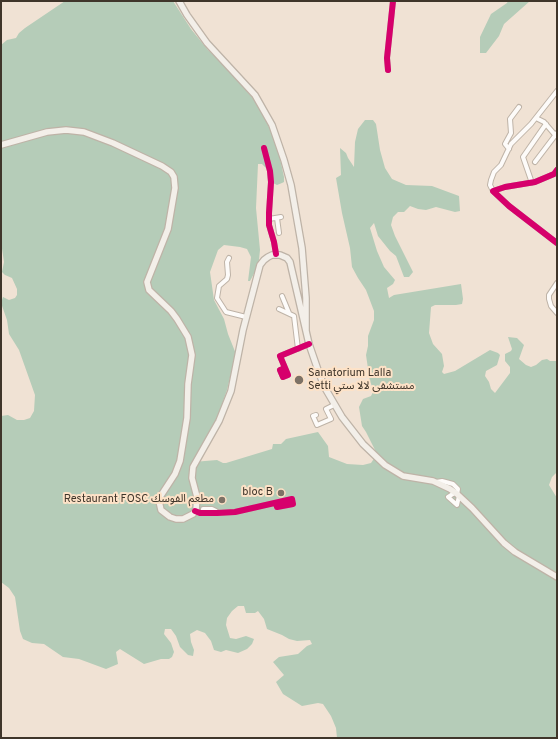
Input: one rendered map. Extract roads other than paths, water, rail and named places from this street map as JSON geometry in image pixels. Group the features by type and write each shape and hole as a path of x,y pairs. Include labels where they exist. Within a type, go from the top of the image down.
{"main road":[{"path":"179,1 207,43 255,95 272,125 291,185 302,248 306,330"},
{"path":"1,145 48,132 66,130 84,132 130,150 162,166 173,174 175,188 170,222 147,285 149,290 172,311 188,337 192,355 188,384 187,418 180,461 172,480 160,497 159,504 163,512 176,519 187,517 195,511 197,497 192,478 193,467 216,426 229,395 246,317 260,265 268,257 276,254 287,258 291,265 309,344 319,373 334,405 363,444 385,465 403,476 436,482 457,494 504,543 515,552 557,576"}],"street":[{"path":"388,70 387,58 393,1"},
{"path":"557,91 536,118 511,144 501,165 494,172 490,186 493,191 509,206 557,243"},
{"path":"509,149 505,144 511,133 510,119 519,107"},
{"path":"535,162 557,135 546,124 536,118"},
{"path":"532,182 527,166 522,159 546,124"},
{"path":"264,148 270,171 271,182 269,219 276,254"},
{"path":"493,191 532,182 554,174 557,170"},
{"path":"269,219 279,217 279,233"},
{"path":"229,258 227,262 227,279 220,286 217,298 226,312 246,317"},
{"path":"557,283 549,295 549,299 551,306 557,313"},
{"path":"282,296 289,313"},
{"path":"279,309 294,316 298,348"},
{"path":"285,368 280,356 309,344"},
{"path":"316,415 313,416 317,425 331,420 326,409 334,405"},
{"path":"195,511 203,513 235,512 276,503"}],"place":[{"name":"Sanatorium Lalla Setti مستشفى لالا ستي","path":"299,380"},
{"name":"bloc B","path":"281,493"},
{"name":"Restaurant FOSC مطعم الفوسك","path":"222,500"}]}
